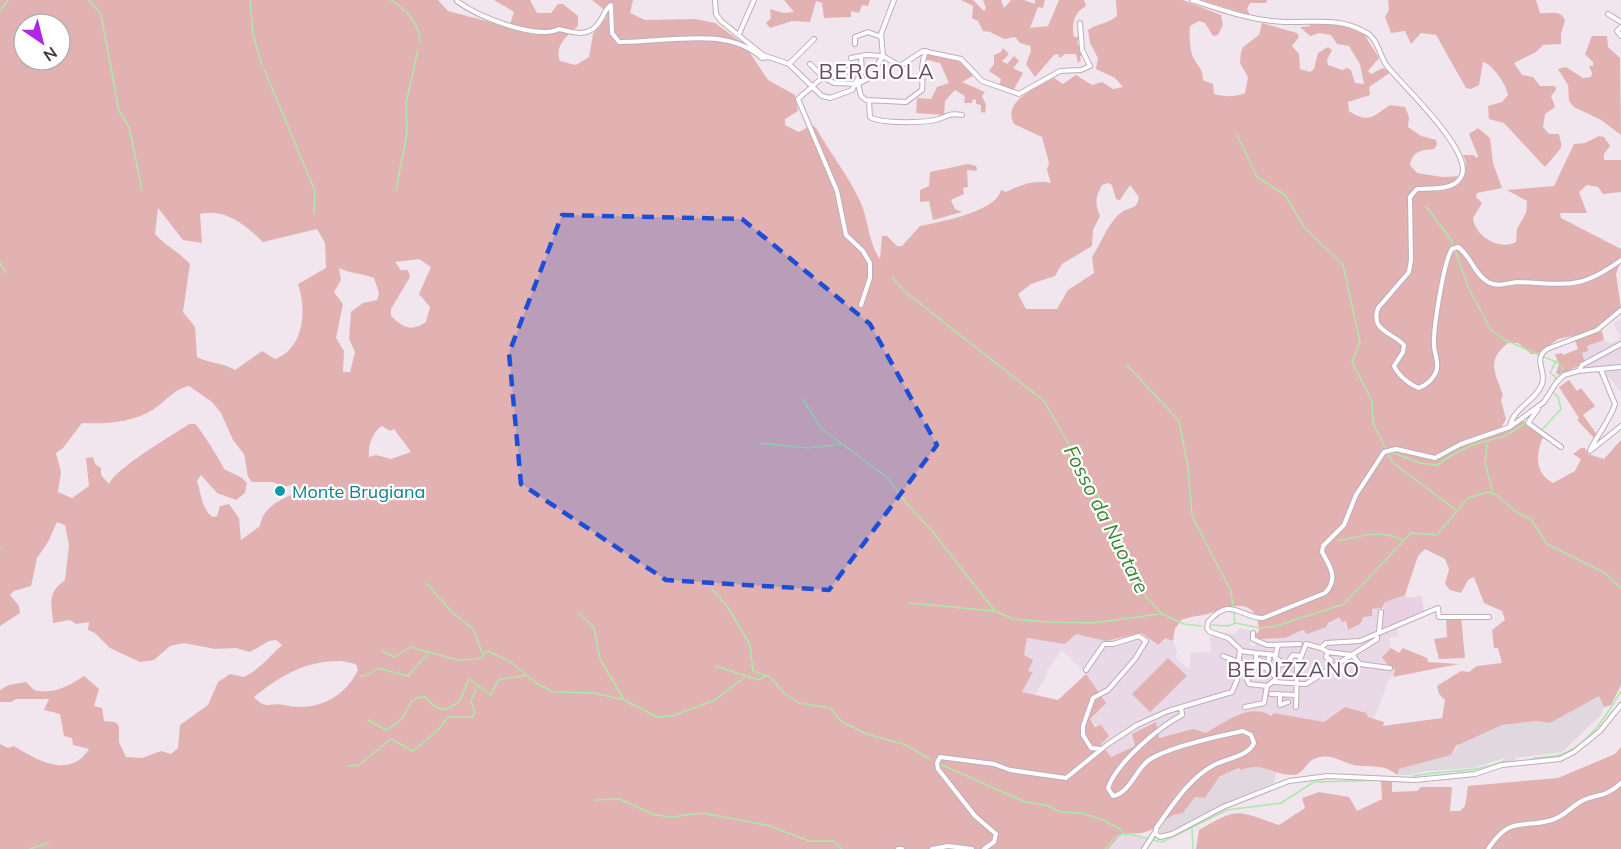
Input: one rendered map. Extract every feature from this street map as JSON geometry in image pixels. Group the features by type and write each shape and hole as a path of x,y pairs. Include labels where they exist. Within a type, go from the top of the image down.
{"street":[{"path":"714,0 718,18 769,57 789,64 822,96 830,98 849,92 871,76 883,56 882,37 892,1"},
{"path":"739,34 754,0"},
{"path":"1192,0 1242,16 1285,22 1325,20 1366,32 1376,43 1387,67 1404,82 1458,152 1464,170 1454,185 1417,189 1410,197 1411,260 1409,272 1378,308 1376,316 1381,330 1404,345 1403,352 1394,366 1398,373 1413,386 1419,388 1425,385 1436,372 1438,362 1433,343 1441,293 1452,249 1458,247 1465,252 1482,277 1495,285 1516,282 1566,285 1580,283 1593,279 1621,260"},
{"path":"458,2 499,23 549,34 559,29 573,33 589,31 598,25 611,5 612,33 619,42 649,43 682,38 689,40 709,38 738,42 750,47 762,58 769,57"},
{"path":"1608,14 1620,22 1617,31 1621,33"},
{"path":"851,58 883,56 902,66 920,52 926,51 961,59 982,81 1017,94 1060,71 1084,69 1090,65 1082,51 1080,23"},
{"path":"855,44 855,37 868,32 882,37"},
{"path":"789,64 814,39"},
{"path":"864,56 858,84 861,96 869,101 906,102 920,92 923,78 920,67 926,51"},
{"path":"810,64 823,77 842,84 858,84"},
{"path":"842,76 848,70"},
{"path":"823,77 798,99 837,190 846,235 863,251 870,262 870,279 861,305"},
{"path":"869,101 870,117 875,120 910,122 937,119 950,113 962,115"},
{"path":"1510,427 1513,415 1543,383 1539,359 1541,354 1597,330 1621,310"},
{"path":"1578,371 1582,365 1621,344"},
{"path":"1561,447 1528,423 1560,378 1578,371 1621,367"},
{"path":"1600,370 1615,404 1605,429 1590,446 1590,451 1621,426"},
{"path":"1262,661 1256,656 1241,651 1228,638 1210,632 1207,628 1208,622 1228,609 1235,608 1260,618 1315,599 1332,585 1333,573 1322,552 1323,546 1344,525 1360,488 1384,452 1396,449 1435,458 1461,444 1510,427 1538,408"},
{"path":"1330,660 1323,649 1326,643 1360,641 1438,608 1439,617 1489,617"},
{"path":"1269,655 1268,669 1276,680 1295,685 1310,683 1377,639 1381,612"},
{"path":"1253,633 1253,639 1260,644 1300,644"},
{"path":"1086,670 1104,644 1113,644 1139,636 1146,641 1108,690 1098,694 1091,702 1083,735 1091,748 1101,749"},
{"path":"1296,707 1295,685 1300,656 1306,644 1353,656 1360,664 1390,668"},
{"path":"1276,680 1278,645"},
{"path":"984,849 994,842 996,834 975,816 938,769 937,763 940,757 994,764 1017,771 1066,778 1101,749 1137,725 1181,707 1232,692 1236,687 1241,651"},
{"path":"1256,656 1269,655 1284,665 1293,655 1300,656"},
{"path":"1223,656 1240,663 1268,669"},
{"path":"1256,656 1256,667"},
{"path":"1240,663 1250,684 1267,686 1276,680"},
{"path":"1245,707 1264,703 1267,686"},
{"path":"1271,694 1296,695"},
{"path":"1280,695 1280,705 1288,702"},
{"path":"1155,832 1157,836 1164,837 1223,807 1289,781 1328,776 1415,780 1475,774 1502,765 1560,759 1574,752 1600,731 1621,705"},
{"path":"1144,849 1195,778 1212,766 1247,751 1254,743 1251,735 1243,731 1189,744 1149,760 1118,795 1110,794 1108,788 1116,774 1167,722 1182,715 1181,707"},
{"path":"1488,849 1509,827 1520,823 1554,820 1584,800 1610,793 1621,783"},
{"path":"932,849 948,846 972,849"}],"highlighted area":[{"path":"562,215 742,219 870,324 937,445 829,590 666,580 521,484 509,353"}],"shaded area":[{"path":"0,0 438,0 448,11 509,27 514,12 494,0 530,0 537,13 551,13 558,4 563,4 578,16 578,26 563,41 559,50 560,61 576,65 589,57 593,34 606,18 607,12 592,0 633,0 630,13 645,20 695,19 715,23 744,44 768,80 795,95 798,111 785,119 785,125 799,132 812,125 816,128 860,201 873,246 880,259 882,236 887,236 897,246 902,246 920,226 953,219 978,210 997,198 1001,190 1006,192 1034,182 1051,183 1047,170 1049,163 1042,137 1014,124 1011,116 1013,108 1031,90 1054,78 1063,84 1076,75 1092,85 1102,82 1113,89 1123,87 1115,78 1096,69 1098,58 1090,43 1088,30 1117,16 1116,0 1183,0 1221,15 1223,25 1218,35 1213,36 1205,23 1199,21 1190,26 1190,46 1203,80 1213,84 1214,94 1222,96 1245,93 1248,77 1240,63 1241,52 1243,47 1259,35 1262,23 1297,33 1299,37 1292,46 1299,54 1300,69 1310,72 1314,69 1318,53 1328,47 1332,50 1327,60 1328,65 1342,70 1347,68 1351,70 1355,83 1364,84 1360,64 1349,46 1337,44 1331,35 1319,33 1310,36 1300,27 1310,26 1311,23 1337,24 1364,34 1379,58 1368,71 1371,74 1383,68 1391,72 1369,87 1370,95 1348,102 1349,111 1367,118 1376,115 1390,105 1405,107 1409,117 1408,127 1421,136 1436,140 1437,145 1434,149 1415,154 1410,165 1417,173 1442,177 1464,176 1466,162 1463,155 1473,155 1477,158 1478,156 1469,134 1478,128 1490,138 1493,163 1502,188 1477,193 1476,197 1482,203 1473,218 1478,231 1495,243 1502,245 1516,242 1517,229 1526,213 1527,201 1507,190 1554,186 1574,144 1585,143 1599,136 1604,137 1610,146 1604,154 1604,160 1621,160 1621,192 1603,194 1598,187 1587,185 1579,192 1587,213 1560,213 1561,218 1621,249 1621,261 1616,274 1621,308 1592,332 1558,339 1537,354 1531,354 1518,343 1508,343 1497,356 1494,368 1503,395 1501,400 1506,419 1502,426 1504,432 1523,421 1543,437 1538,463 1542,474 1553,483 1575,471 1581,459 1573,454 1581,448 1585,448 1588,454 1604,459 1621,440 1621,685 1611,705 1604,707 1599,696 1550,723 1537,721 1502,725 1456,746 1451,755 1399,769 1397,775 1382,767 1354,765 1325,756 1311,761 1299,773 1293,775 1256,767 1240,770 1239,768 1220,776 1205,798 1195,797 1183,813 1173,815 1151,830 1121,834 1108,849 0,849 0,744 8,748 14,746 43,761 63,765 73,763 89,749 73,745 72,738 64,736 60,714 44,710 49,699 16,699 11,702 0,702 0,690 9,685 26,682 34,690 54,690 84,676 99,689 94,706 102,708 104,721 115,722 119,726 119,742 126,757 142,758 161,751 171,754 178,748 180,725 208,705 218,682 230,674 244,677 250,674 282,645 276,640 269,641 250,652 236,648 215,649 184,643 170,646 154,660 140,662 110,648 95,633 88,630 89,622 76,624 70,620 53,623 51,604 53,594 65,580 69,545 65,525 57,522 48,542 37,558 31,586 14,591 10,595 19,606 20,613 0,626","holes":["1108,183 1112,185 1116,199 1120,200 1130,185 1139,197 1138,201 1135,206 1122,212 1113,221 1092,257 1094,273 1068,290 1057,309 1026,309 1018,294 1031,284 1055,276 1062,264 1092,246 1093,230 1100,216 1097,197 1102,185","158,208 183,240 202,243 200,214 218,213 234,219 263,242 317,229 325,243 326,268 298,284 302,305 301,328 292,347 275,359 262,351 235,370 197,357 195,327 183,312 190,264 155,234","419,259 431,267 419,294 430,307 426,322 416,327 404,326 391,316 391,309 410,277 408,270 401,270 395,262","339,268 374,278 379,293 377,300 363,303 351,312 349,339 355,352 350,372 343,372 344,351 336,338 343,304 334,292 341,280","189,386 212,402 221,413 233,440 244,454 248,477 252,482 273,482 284,487 291,485 298,492 279,501 269,509 260,526 241,540 239,518 229,504 220,506 217,516 213,517 206,511 197,481 201,475 217,493 236,500 245,493 247,483 224,469 195,424 189,424 145,452 122,469 109,484 101,475 101,468 95,464 93,457 86,458 89,486 72,498 58,492 61,472 56,453 63,448 82,423 110,423 146,414 179,390","382,426 390,431 394,429 411,452 391,459 376,455 369,457 373,436","1425,549 1445,559 1449,569 1445,584 1450,590 1461,593 1468,580 1474,577 1484,603 1502,611 1505,620 1492,630 1494,648 1498,648 1502,663 1477,666 1469,672 1461,671 1437,686 1439,694 1445,700 1442,718 1383,726 1384,722 1368,717 1366,713 1345,707 1324,722 1274,713 1271,716 1255,711 1237,715 1206,733 1193,729 1159,738 1156,722 1132,734 1135,746 1111,757 1101,744 1109,736 1101,725 1095,727 1090,719 1106,703 1086,674 1058,700 1022,692 1033,672 1028,671 1033,660 1024,655 1027,638 1065,644 1076,634 1106,641 1142,633 1158,645 1165,638 1173,641 1175,629 1181,620 1237,606 1244,606 1254,613 1259,631 1255,635 1256,639 1285,638 1303,630 1307,634 1326,627 1328,623 1339,617 1342,622 1346,621 1348,630 1360,624 1364,617 1372,616 1372,609 1382,608 1385,602 1405,595 1418,556","342,661 356,664 358,670 345,689 337,696 317,705 307,707 265,705 254,697 295,670 317,663"]},
{"path":"784,0 870,0 868,6 862,5 859,13 851,11 851,17 824,18 822,3 816,1 810,22 792,21 770,28 766,23 771,18 770,9 784,13 794,12"},
{"path":"961,0 973,0 984,11 986,8 983,0 1001,0 1004,8 1011,0 1024,0 1035,4 1035,0 1045,0 1043,8 1038,7 1030,28 1048,26 1059,0 1084,0 1086,6 1076,16 1073,28 1074,37 1080,37 1077,42 1082,55 1081,60 1078,63 1076,54 1065,54 1060,58 1058,54 1054,55 1035,77 1026,64 1031,51 1030,46 1020,43 1015,37 1004,39 983,31 978,21 972,18 973,6"},
{"path":"1201,0 1267,0 1266,3 1250,3 1247,9 1250,15"},
{"path":"1388,0 1536,0 1540,13 1558,13 1563,17 1565,20 1561,44 1543,45 1536,52 1514,63 1522,75 1533,77 1540,86 1555,86 1556,90 1551,96 1555,107 1545,114 1543,127 1549,134 1559,134 1561,148 1545,167 1504,123 1489,119 1488,106 1502,102 1508,95 1495,71 1483,62 1479,85 1471,89 1466,88 1436,35 1421,33 1411,44 1405,31 1391,33 1385,17 1389,10"},
{"path":"1592,36 1607,36 1608,47 1620,58 1621,135 1601,120 1574,107 1569,101 1568,85 1558,69 1566,67 1583,78 1591,77 1589,66 1593,66 1593,62 1585,54"},
{"path":"1003,48 1009,54 1002,61 1007,64 1014,56 1019,61 1013,68 1023,73 1013,91 999,86 1001,79 989,71 994,64 994,55 1001,52"},
{"path":"927,52 953,59 964,65 973,76 962,82 985,92 982,96 986,105 985,113 981,112 981,105 976,104 976,100 973,99 972,103 964,103 965,96 955,90 945,101 944,115 916,113 917,98 931,99 937,87 949,83 940,63 924,59"},
{"path":"968,164 976,166 977,171 967,170 968,187 963,188 964,194 951,200 955,209 962,212 933,220 929,201 920,202 920,190 929,186 930,172"},
{"path":"1621,319 1620,392 1610,378 1603,380 1596,372 1584,372 1581,365 1582,353 1587,346 1604,340 1610,344 1619,339 1620,335 1613,324"},
{"path":"1602,331 1604,340 1587,346 1588,351 1582,353 1585,363 1559,375 1556,373 1559,365 1555,354 1562,353 1563,355 1578,349 1575,340"},
{"path":"1569,380 1577,391 1581,388 1595,406 1583,415 1598,436 1595,439 1577,420 1579,418 1559,387"},
{"path":"1405,595 1406,598 1422,596 1397,623 1398,637 1389,638 1391,648 1382,657 1396,669 1389,679 1374,719 1345,707 1324,722 1274,713 1271,716 1217,727 1206,733 1193,729 1158,738 1156,722 1135,746 1111,757 1101,744 1109,736 1089,719 1086,674 1062,650 1034,696 1022,692 1033,673 1028,671 1024,655 1027,637 1065,644 1076,634 1106,641 1143,633 1157,645 1165,637 1173,641 1177,651 1176,658 1190,670 1190,653 1211,652 1210,636 1216,631 1233,634 1241,628 1252,631 1249,645 1253,647 1261,639 1285,638 1339,617 1345,621 1348,630 1363,620 1372,609 1382,608 1385,602"},
{"path":"1405,595 1406,598 1422,596 1424,612 1380,629 1385,602"},
{"path":"1461,616 1465,658 1439,659 1434,639 1447,637 1446,618"},
{"path":"1391,648 1399,653 1403,648 1427,658 1428,662 1459,664 1393,677 1395,669 1390,668 1382,657"},
{"path":"1168,658 1187,676 1150,712 1132,694"},
{"path":"1599,696 1604,707 1601,715 1562,752 1515,758 1516,762 1505,763 1504,758 1473,768 1397,775 1399,769 1451,755 1459,745 1502,725 1537,721 1550,723"},
{"path":"1621,747 1621,849 1196,849 1199,830 1222,817 1238,813 1279,825 1305,808 1302,798 1319,792 1349,797 1357,811 1382,799 1381,781 1392,781 1392,792 1417,791 1421,787 1452,787 1450,811 1460,811 1465,806 1468,786 1558,778 1615,754"},
{"path":"1252,766 1265,766 1276,771 1274,783 1212,809 1168,833 1160,833 1160,825 1173,815 1185,811 1195,797 1205,798 1222,774"},
{"path":"1133,833 1153,842 1148,849 1080,849"}],"waterway":[{"path":"0,11 8,0"},
{"path":"89,0 101,14 119,111 129,127 142,190"},
{"path":"250,0 253,34 262,66"},
{"path":"391,0 402,8 415,23 420,43"},
{"path":"396,190 407,133 406,103 418,50"},
{"path":"264,69 315,191 314,213"},
{"path":"1237,135 1257,177 1285,195 1304,227 1343,265 1360,342 1352,362 1372,401 1373,423 1392,462 1456,510"},
{"path":"1426,206 1451,240 1469,289 1491,330 1505,340 1558,363 1563,368 1561,373"},
{"path":"0,263 6,273"},
{"name":"Fosso da Nuotare","path":"892,277 904,291 1044,401 1111,518 1142,592 1162,614 1184,624 1201,626"},
{"path":"1553,385 1556,377 1550,373 1556,361"},
{"path":"1127,365 1179,421 1188,467 1192,516 1231,591 1235,623"},
{"path":"1541,431 1561,409 1558,397 1553,392"},
{"path":"802,398 822,429 888,478 995,611 1013,619 1093,623 1160,614"},
{"path":"1389,454 1394,453 1420,463 1437,465 1475,444 1505,436 1524,424 1534,429"},
{"path":"759,443 808,448 841,444"},
{"path":"1487,444 1485,463 1493,493"},
{"name":"Fosso da Nuotare","path":"1212,625 1228,626 1235,623 1260,628 1273,627 1344,604 1411,533 1437,535 1468,498 1488,492 1497,495 1516,512 1531,519 1547,544 1605,573 1621,588"},
{"path":"1338,541 1378,534 1403,540"},
{"path":"426,583 452,612 473,629 483,655"},
{"path":"712,589 727,606 750,645 753,671 770,677 784,693 799,703 830,708 842,722 867,734 906,745 930,759"},
{"path":"909,603 995,611"},
{"path":"579,613 594,628 600,659 624,700 657,717 672,716 715,700 746,676"},
{"path":"382,651 395,657 410,647 458,660 478,659 488,651 511,662 536,683 553,692 595,693 624,700"},
{"path":"360,676 368,675 378,668 408,676 428,653"},
{"path":"715,666 759,680 766,676"},
{"path":"368,720 386,730 400,720 412,701 419,697 425,697 435,707 445,710 459,702 469,679 491,695 498,680 526,675"},
{"path":"348,766 359,765 391,739 413,751 439,729 448,717 472,717 475,713 471,700 477,687"},
{"path":"1533,758 1561,755 1582,742 1598,726 1621,691"},
{"path":"1414,776 1471,770 1504,761"},
{"path":"940,764 1025,802 1046,805 1060,812 1082,813 1103,820 1122,830 1125,836"},
{"path":"1105,849 1115,838 1126,834 1162,842 1227,810 1281,803 1314,782 1386,780"},
{"path":"595,800 619,799 655,815 672,817 702,813 767,825 809,841 833,841 842,849"},
{"path":"1192,829 1193,849"},
{"path":"30,849 48,843"}],"place":[{"name":"Monte Brugiana","path":"280,491"}],"district":[{"name":"BERGIOLA","path":"877,71"},
{"name":"BEDIZZANO","path":"1294,669"}]}
